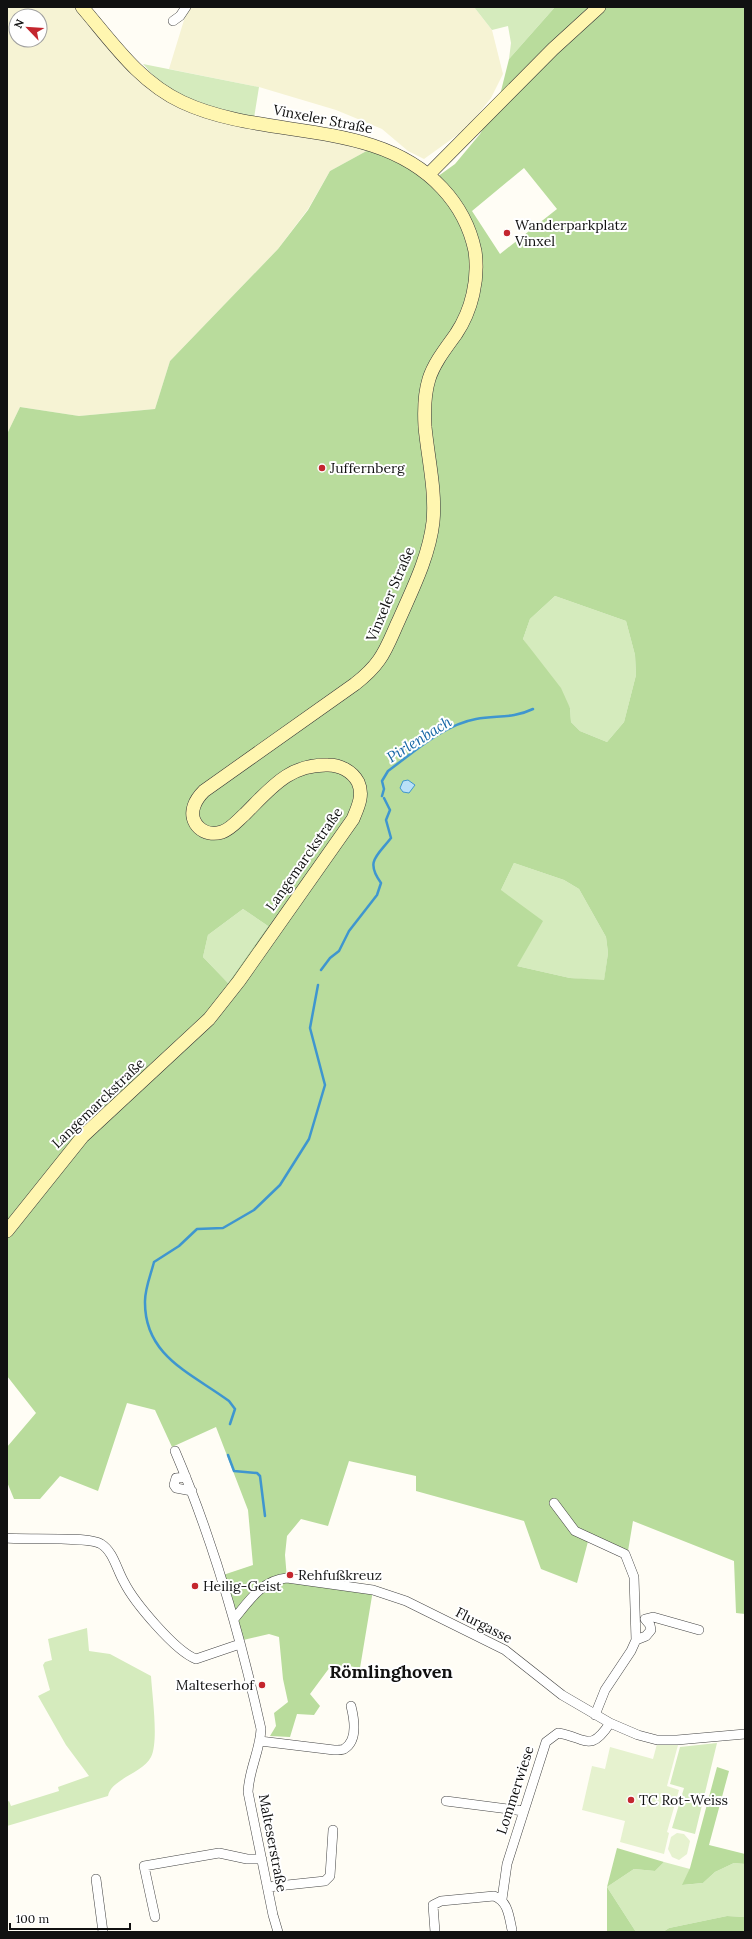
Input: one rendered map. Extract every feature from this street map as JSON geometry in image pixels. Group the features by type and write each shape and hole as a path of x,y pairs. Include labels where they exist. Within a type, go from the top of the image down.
{"main road":[{"name":"Vinxeler Straße","path":"82,7 136,70 156,87 184,103 207,111 249,121 363,142 384,148 409,161 428,175 449,195 460,210 469,228 476,263 473,296 458,330 437,361 429,378 424,406 433,508 430,541 408,599 379,660 369,673 343,693"},
{"path":"428,175 553,48 599,7"},
{"name":"Langemarckstraße","path":"7,1231 83,1136 209,1019 239,981 353,819 360,803 361,788 351,773 334,765 306,766 290,773 276,783 233,825 222,832 212,834 204,832 197,827 192,813 194,805 204,791 343,693"}],"street":[{"path":"173,21 180,16 186,7"},
{"name":"Malteserstraße","path":"175,1451 192,1491 212,1547 234,1619 260,1724 260,1741 249,1776 248,1792 273,1915 278,1932"},
{"path":"186,1476 176,1478 174,1485 176,1488 192,1491"},
{"path":"554,1503 575,1531 625,1554 634,1577 636,1640 606,1690 595,1715"},
{"path":"7,1538 86,1540 101,1544 109,1552 124,1584 141,1607 178,1648 189,1656 196,1659 240,1644"},
{"name":"Flurgasse","path":"234,1619 259,1590 278,1579 287,1578 373,1590 390,1594 505,1650 562,1695 610,1723 638,1735 657,1740 745,1734"},
{"path":"636,1622 653,1617 698,1630"},
{"path":"636,1640 646,1636 651,1630 646,1619"},
{"path":"260,1741 334,1750 344,1749 350,1743 355,1724 351,1706"},
{"name":"Lommerwiese","path":"512,1930 505,1904 502,1899 507,1864 546,1742 558,1733 587,1741 596,1741 602,1736 610,1723"},
{"path":"446,1801 523,1811"},
{"path":"268,1886 319,1882 330,1876 333,1830"},
{"path":"155,1917 144,1866 219,1853 247,1859 262,1859"},
{"path":"96,1879 103,1932"},
{"path":"435,1932 433,1905 441,1902 494,1896 502,1899"}],"shaded area":[{"path":"7,7 76,7 174,102 372,148 330,171 308,209 278,249 170,361 155,409 79,416 20,407 7,434"},
{"path":"188,7 474,7 492,30 503,74 491,98 467,128 424,159 408,151 382,129 336,110 259,87 169,69"}],"green space":[{"path":"474,7 555,7 509,59 511,43 508,26 492,30"},
{"path":"555,7 745,7 745,1614 736,1613 734,1561 633,1521 628,1551 590,1534 577,1583 541,1569 524,1521 416,1491 416,1476 349,1461 328,1526 301,1519 287,1536 285,1555 287,1579 373,1590 360,1668 349,1666 330,1667 310,1694 320,1706 314,1715 297,1714 290,1737 270,1736 276,1726 274,1713 288,1702 283,1679 279,1637 269,1634 239,1641 223,1575 253,1565 248,1510 216,1427 172,1447 155,1410 127,1403 98,1491 60,1476 40,1499 14,1499 7,1482 7,1447 36,1413 7,1376 7,434 20,407 79,416 155,409 170,361 278,249 308,210 330,171 372,148 399,159 430,182 455,164 480,134 498,103 509,59","holes":["524,168 557,209 500,254 472,211","555,596 626,621 635,655 636,675 624,722 607,742 580,731 571,722 570,708 561,688 523,639 530,619","514,863 564,880 579,889 606,937 608,953 604,980 570,978 517,966 543,921 501,890","243,909 268,926 228,983 203,957 208,935"]},
{"path":"143,64 259,87 254,118 203,103 178,93 156,78"},
{"path":"555,596 626,621 635,655 636,675 624,722 607,742 580,731 571,722 570,708 523,639 530,619"},
{"path":"514,863 564,880 579,889 606,937 608,953 604,981 570,978 517,966 501,890"},
{"path":"243,909 268,926 228,983 203,957 208,935"},
{"path":"87,1628 89,1651 110,1654 151,1676 155,1740 151,1757 147,1763 115,1785 110,1790 108,1796 7,1826 7,1802 9,1801 11,1806 59,1791 58,1787 89,1776 66,1745 38,1696 50,1690 43,1665 45,1662 52,1660 48,1639"},
{"path":"717,1743 695,1834 672,1828 684,1788 670,1784 680,1747"},
{"name":"TC Rot-Weiss","path":"657,1744 678,1745 667,1786 679,1790 667,1832 669,1833 664,1854 620,1842 625,1821 582,1810 592,1766 605,1769 610,1747 653,1759"},
{"path":"717,1767 729,1771 709,1845 745,1854 745,1864 734,1863 715,1872 703,1883 682,1885 690,1868"},
{"path":"677,1833 684,1834 690,1841 687,1854 679,1860 672,1857 668,1849 671,1837"},
{"path":"617,1848 664,1862 655,1871 634,1869 607,1887"},
{"path":"664,1862 690,1869 683,1885 703,1883 715,1872 734,1863 745,1864 745,1917 727,1916 669,1928 663,1932 636,1932 607,1887 634,1869 655,1871"},
{"path":"607,1887 636,1932 607,1932"},
{"path":"727,1916 745,1917 745,1932 663,1932 669,1928"}],"water":[{"path":"408,780 415,785 409,793 403,792 400,788 403,781"}],"waterway":[{"name":"Pirlenbach","path":"382,796 384,789 382,781 388,771 429,740 441,733 464,722 476,719 511,716 533,709"},
{"name":"Pirlenbach","path":"321,970 330,958 339,951 349,931 377,895 381,883 376,875 373,864 377,854 391,838 386,820 390,810 384,798"},
{"name":"Pirlenbach","path":"230,1424 235,1409 229,1401 185,1372 172,1361 152,1336 147,1320 145,1301 148,1281 154,1262 179,1246 197,1229 223,1228 254,1210 280,1185 309,1139 325,1085 310,1028 318,985"},
{"name":"Pirlenbach","path":"228,1455 234,1471 257,1473 260,1476 265,1516"}],"place":[{"name":"Wanderparkplatz Vinxel","path":"507,233"},
{"name":"Juffernberg","path":"322,468"},
{"name":"Rehfußkreuz","path":"290,1575"},
{"name":"Heilig-Geist","path":"195,1586"},
{"name":"Malteserhof","path":"262,1685"},
{"name":"TC Rot-Weiss","path":"631,1800"}],"district":[{"name":"Römlinghoven","path":"391,1671"}]}
